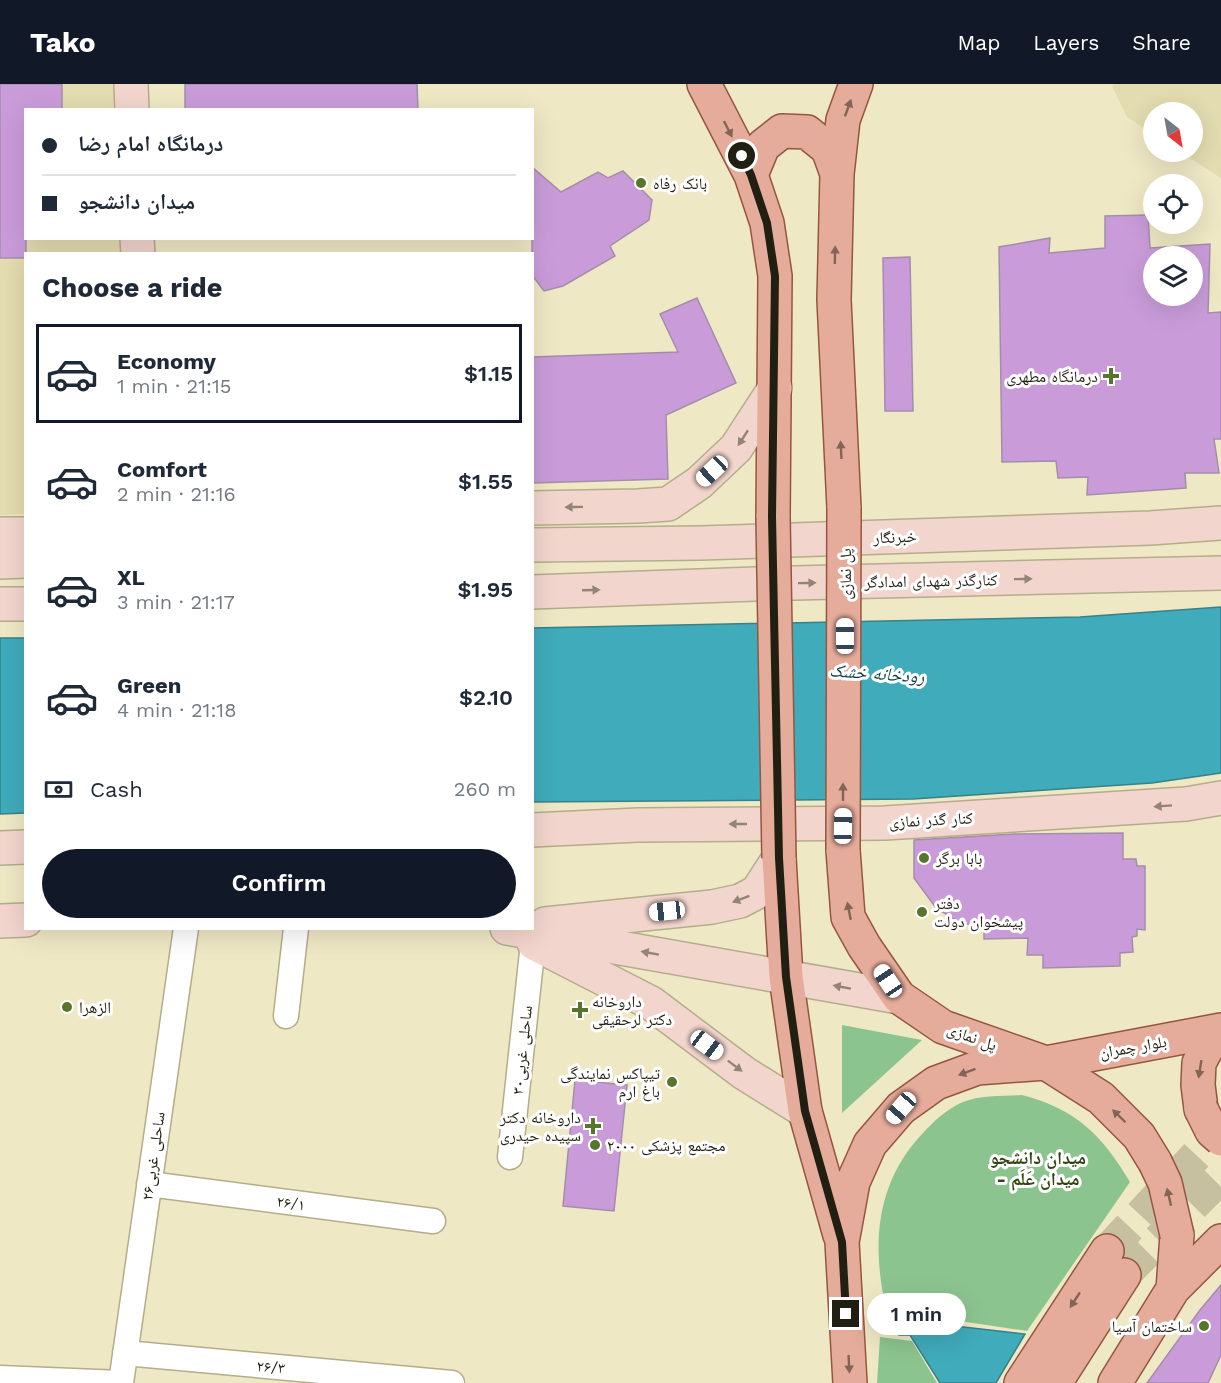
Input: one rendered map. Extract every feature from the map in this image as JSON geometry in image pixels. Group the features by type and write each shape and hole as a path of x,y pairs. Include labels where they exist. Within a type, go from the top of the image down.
{"main road":[{"path":"131,84 132,108"},
{"path":"704,84 751,175 767,223 775,276 772,517 779,858 786,977 805,1111 842,1242 850,1383"},
{"name":"پل نمازی","path":"856,84 843,120 837,174 834,300 844,508 843,850 848,917 864,946 899,997 944,1028 1046,1063 1101,1098 1139,1136 1165,1183 1177,1235 1173,1289"},
{"path":"751,175 763,146 782,131 807,132 828,149 837,174"},
{"path":"534,508 668,504 699,483 736,448 775,388"},
{"name":"خبرنگار","path":"534,545 737,542 1150,528 1221,523"},
{"path":"0,534 24,534"},
{"path":"0,562 24,561"},
{"name":"کنارگذر شهدای امدادگر","path":"534,592 755,584 1221,573"},
{"path":"0,604 24,604"},
{"name":"کنار گذر نمازی","path":"534,830 638,825 885,823 1174,805 1221,798"},
{"path":"0,848 24,847"},
{"path":"534,929 712,907 740,901 757,892 779,858"},
{"path":"0,921 24,920"},
{"path":"520,931 899,997"},
{"path":"520,931 651,1003 744,1073 805,1111"},
{"path":"1218,1031 1199,1064 1198,1085 1201,1109 1212,1131 1221,1139"},
{"name":"بلوار چمران","path":"842,1242 854,1182 870,1144 901,1108 936,1083 978,1068 1046,1063 1218,1031"},
{"path":"1114,1383 1173,1289 1221,1241"},
{"path":"1020,1383 1115,1263 1055,1383"}],"street":[{"name":"ساحلی غربی۲۶","path":"121,1383 186,930"},
{"path":"286,1016 296,930"},
{"name":"ساحلی غربی۳۰","path":"510,1157 520,931"},
{"name":"۲۶/۱","path":"149,1184 433,1221"},
{"name":"۲۶/۳","path":"125,1353 452,1383"},
{"path":"0,1378 121,1383"}],"shaded area":[{"path":"0,84 121,84 121,108 24,108 24,240 124,240 124,252 24,252 24,514 0,515"},
{"path":"1114,84 1221,84 1221,178 1196,162 1203,162 1203,102 1143,102 1143,127 1127,117 1112,86"}],"green space":[{"path":"842,1025 922,1040 842,1113"},
{"path":"1022,1095 1058,1108 1086,1126 1120,1165 1130,1182 1027,1331 933,1317 910,1298 883,1294 879,1229 889,1188 908,1150 946,1111 963,1102 992,1096"},
{"path":"880,1337 912,1341 937,1383 877,1383"}],"water":[{"name":"رودخانه خشک","path":"1221,607 1221,773 1152,783 913,799 534,802 534,628 1080,617"},
{"path":"0,638 24,638 24,813 0,814"},
{"path":"901,1304 915,1308 920,1322 1025,1334 996,1383 940,1383 910,1335 899,1335 890,1329 888,1321 890,1314"}],"building":[{"path":"0,84 62,84 62,108 24,108 24,240 26,240 26,252 24,252 24,258 0,258"},
{"path":"185,84 417,84 418,108 185,108"},
{"path":"534,169 561,192 598,172 608,178 623,171 652,200 649,220 610,246 615,256 563,286 544,291 534,278 534,252 532,252"},
{"name":"درمانگاه مطهری","path":"1143,215 1143,234 1149,234 1150,246 1143,246 1143,306 1203,306 1203,246 1180,246 1210,244 1208,313 1221,312 1221,439 1214,439 1219,473 1185,473 1186,488 1087,495 1088,477 1058,478 1056,461 1002,462 999,247 1050,238 1049,253 1105,248 1105,216"},
{"path":"910,257 913,411 885,411 883,258"},
{"path":"697,298 736,383 666,415 668,479 534,483 534,357 678,352 660,314"},
{"path":"1123,833 1123,859 1136,859 1137,866 1145,866 1145,930 1137,929 1137,936 1132,937 1133,952 1120,953 1120,966 1043,968 1043,955 1027,955 1028,938 984,939 984,925 962,924 936,908 914,878 914,840 1014,834"},
{"name":"مجتمع پزشکی ۲۰۰۰","path":"575,1080 627,1085 614,1211 563,1206"},
{"name":"ساختمان آسیا","path":"1221,1285 1221,1355 1208,1383 1147,1383 1200,1310"}],"tunnel":[{"path":"1107,1251 1221,1129"},
{"path":"1124,1275 1221,1177"}],"place":[{"name":"بانک رفاه","path":"641,183"},
{"name":"درمانگاه مطهری","path":"1111,376"},
{"name":"بابا برگر","path":"924,858"},
{"name":"دفتر پیشخوان دولت","path":"922,912"},
{"name":"الزهرا","path":"67,1007"},
{"name":"داروخانه دکتر لرحقیقی","path":"580,1010"},
{"name":"تیپاکس نمایندگی باغ ارم","path":"672,1082"},
{"name":"داروخانه دکتر سپیده حیدری","path":"593,1126"},
{"name":"مجتمع پزشکی ۲۰۰۰","path":"595,1145"},
{"name":"ساختمان آسیا","path":"1204,1326"}],"district":[{"name":"میدان دانشجو - میدان عَلَم","path":"1038,1167"}],"route":[{"path":"742,156 767,223 775,276 772,517 779,858 786,977 805,1111 842,1242 846,1314"}]}
